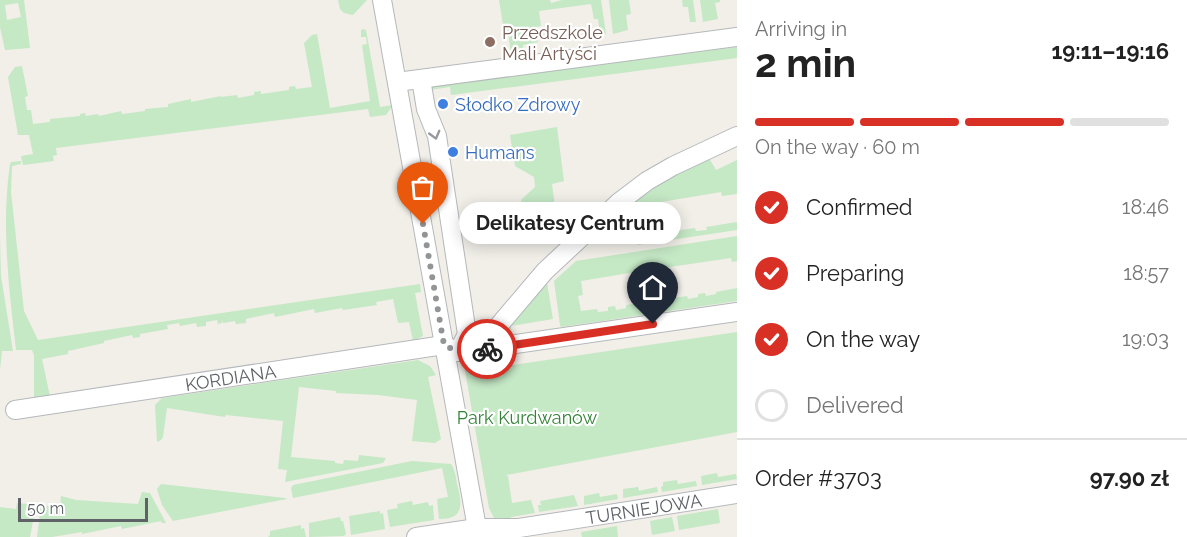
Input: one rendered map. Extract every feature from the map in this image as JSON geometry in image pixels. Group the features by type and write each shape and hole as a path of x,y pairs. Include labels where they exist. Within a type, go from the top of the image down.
{"street":[{"path":"382,0 451,349 477,528 416,537"},
{"path":"397,82 737,36"},
{"path":"422,79 426,109 436,136 467,334 451,349"},
{"path":"488,348 500,324 544,271 618,203 647,181 673,166 737,136"},
{"path":"451,349 488,348 737,312"},
{"name":"KORDIANA","path":"15,410 451,349"},
{"name":"TURNIEJOWA","path":"477,528 519,528 737,494"}],"green space":[{"path":"0,0 24,0 30,48 5,50 0,27","holes":["18,3 21,17 7,20 5,5"]},
{"path":"338,0 367,0 353,15 344,13 340,9"},
{"path":"499,0 550,0 551,3 562,0 601,0 606,34 600,34 598,19 594,19 591,4 539,11 541,26 536,27 538,42 523,45 524,54 511,55 508,31 504,31"},
{"path":"609,0 629,0 631,14 626,15 628,30 613,34"},
{"path":"682,0 693,0 696,22 690,22 688,7 683,7"},
{"path":"700,0 720,0 715,3 718,19 703,22"},
{"path":"363,29 366,30 380,107 393,105 386,115 370,117 368,109 56,148 57,155 53,156 54,161 23,165 21,156 33,154 29,135 18,135 8,77 15,67 22,66 28,96 25,97 27,110 31,110 33,124 50,122 50,119 80,116 85,113 86,116 98,114 99,116 121,111 122,114 168,107 168,104 191,99 191,102 237,95 238,98 254,95 254,92 261,91 261,94 289,90 289,87 295,86 296,89 312,87 304,43 312,35 317,34 330,108 370,101 362,45 367,44 366,37 361,37"},
{"path":"737,47 737,58 451,95 450,87 429,90 432,86"},
{"path":"557,127 564,181 552,184 556,214 568,212 569,230 552,244 539,225 527,232 524,229 521,200 535,187 534,177 515,166 510,135"},
{"path":"709,158 716,170 737,160 737,194 722,196 721,192 661,202 663,217 659,218 661,233 695,228 696,231 707,230 706,227 737,222 737,230 638,245 625,207 673,176"},
{"path":"21,161 21,164 12,166 11,192 24,311 38,340 420,284 421,292 415,293 423,336 413,341 409,322 398,323 393,299 376,302 377,305 343,310 342,308 315,313 314,309 275,317 274,313 246,319 246,323 236,324 235,321 223,323 222,320 222,323 218,324 217,320 206,322 206,326 197,327 196,323 180,326 179,323 167,325 168,329 140,334 140,337 133,338 132,335 104,341 104,343 68,351 68,354 42,359 51,401 34,403 34,355 32,350 16,350 7,257 6,211 10,164"},
{"path":"0,236 1,276 13,351 2,351 0,370"},
{"path":"737,236 737,261 732,262 731,258 663,268 663,272 642,275 641,271 581,281 583,295 578,296 581,311 597,309 598,312 608,311 608,307 615,306 616,310 626,308 626,305 687,296 688,299 698,297 698,294 705,293 706,296 737,288 737,301 561,327 554,281 576,261"},
{"path":"547,283 553,319 511,326 512,339 506,339 503,332"},
{"name":"Park Kurdwanów","path":"737,332 737,432 506,475 512,503 531,500 535,513 511,517 511,520 495,520 489,508 464,365 469,358 472,371"},
{"path":"418,360 430,366 436,375 428,377 441,439 435,443 412,441 417,400 336,393 336,391 299,387 291,457 335,461 335,463 343,464 344,460 358,461 359,455 386,458 383,463 285,482 287,470 278,469 283,421 226,415 225,417 167,408 163,437 157,442 155,405 162,398"},
{"path":"412,461 451,464 460,497 460,509 457,513 447,519 439,519 437,499 448,497 442,468 293,498 291,488 293,485"},
{"path":"717,473 718,477 736,474 737,479 702,485 701,476"},
{"path":"677,480 678,484 696,481 697,486 662,492 663,482"},
{"path":"161,484 287,499 173,521 162,505 157,489"},
{"path":"638,487 639,491 657,487 658,492 623,498 623,489"},
{"path":"142,492 150,493 166,523 161,521 122,529 121,526 82,534 82,532 37,537 41,505 60,508 61,496 76,500 138,504"},
{"path":"599,493 600,497 617,494 618,499 584,505 584,496"},
{"path":"574,495 578,506 539,512 540,501"},
{"path":"412,501 413,505 428,502 429,506 433,505 434,520 390,527 387,510 398,508 397,504"},
{"path":"17,503 36,505 30,537 0,537 0,507 16,509"},
{"path":"718,509 720,523 679,530 677,516"},
{"path":"380,511 380,514 383,513 385,529 351,535 349,516"},
{"path":"340,517 346,534 344,536 309,537 309,523"},
{"path":"672,517 675,531 652,535 650,521"},
{"path":"301,525 306,537 268,537 270,531"},
{"path":"617,526 618,537 582,537 581,532"}],"way so far":[{"path":"423,224 444,345 458,352 487,349"}],"place":[{"name":"Przedszkole Mali Artyści","path":"490,42"},
{"name":"Słodko Zdrowy","path":"443,104"},
{"name":"Humans","path":"453,152"},
{"name":"Delikatesy Centrum","path":"423,224"}],"route":[{"path":"487,349 653,324"}]}
